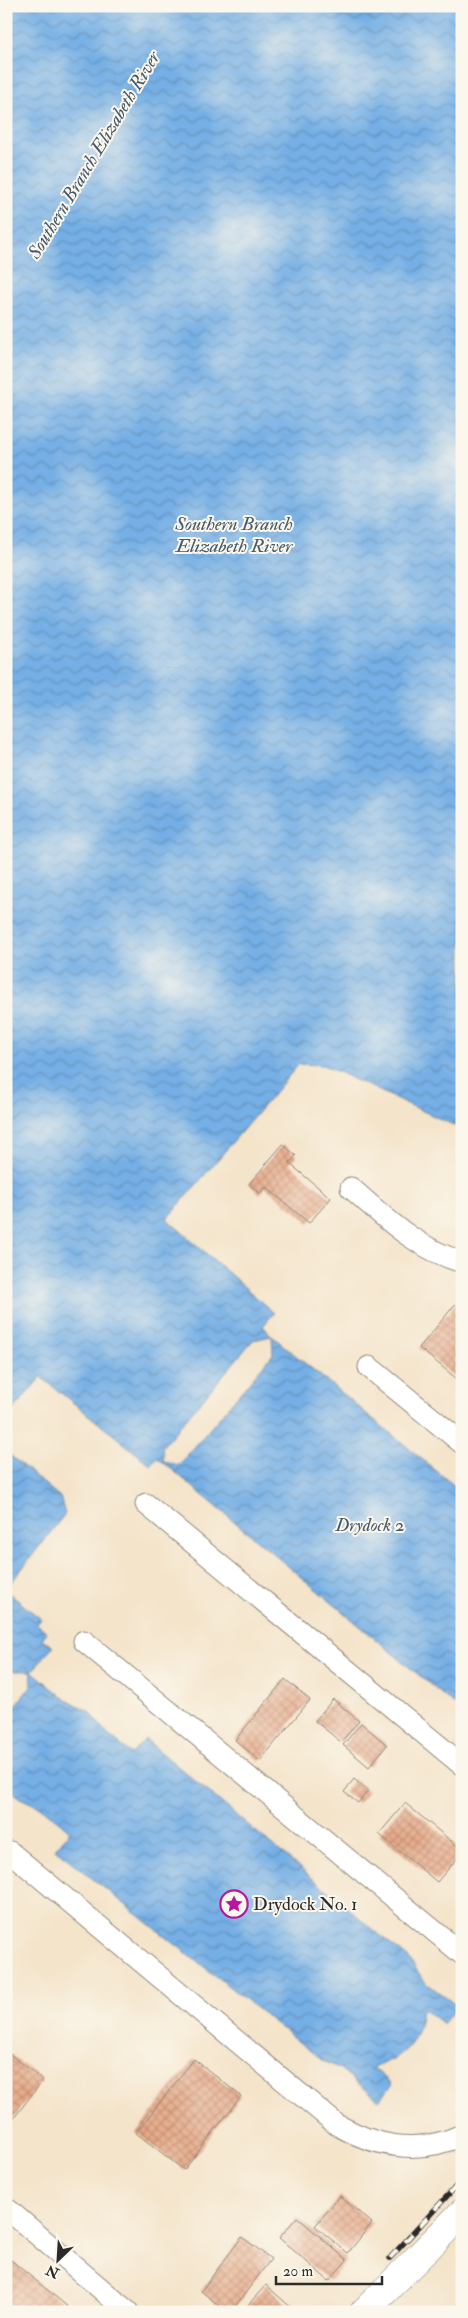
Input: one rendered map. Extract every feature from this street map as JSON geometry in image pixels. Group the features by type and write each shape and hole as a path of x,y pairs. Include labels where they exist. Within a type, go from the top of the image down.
{"street":[{"path":"364,2312 462,2213"}],"lane":[{"path":"351,1188 418,1244 431,1251 462,1262"},
{"path":"369,1367 462,1443"},
{"path":"146,1504 462,1765"},
{"path":"84,1641 462,1954"},
{"path":"10,1852 336,2124 368,2140 400,2146 439,2144 460,2136"},
{"path":"6,2208 128,2312"}],"water":[{"name":"Southern Branch Elizabeth River","path":"6,6 462,6 462,1129 323,1065 299,1064 167,1219 274,1313 263,1326 272,1336 462,1492 462,1711 163,1462 157,1458 151,1465 41,1377 6,1418","holes":["272,1336 273,1354 179,1465 164,1462 162,1447 253,1340"]},
{"path":"6,1452 60,1497 65,1514 6,1589"},
{"path":"6,1591 41,1619 37,1624 47,1632 42,1639 53,1647 32,1671 12,1671 6,1679"},
{"name":"Drydock No. 1","path":"32,1671 63,1697 90,1712 107,1734 132,1754 145,1739 410,1960 424,1981 457,2006 443,2024 422,2008 417,2031 408,2047 394,2059 372,2067 392,2084 379,2100 339,2068 323,2061 55,1849 70,1831 44,1809 18,1797 6,1782 6,1718 31,1686"}],"building":[{"path":"283,1144 296,1156 289,1163 331,1198 309,1223 266,1187 260,1194 249,1184"},
{"path":"462,1296 462,1383 419,1348"},
{"path":"285,1679 310,1700 260,1761 235,1740"},
{"path":"333,1699 359,1721 341,1742 315,1721"},
{"path":"361,1723 387,1745 369,1767 343,1745"},
{"path":"354,1779 368,1791 358,1803 344,1792"},
{"path":"405,1803 462,1850 462,1853 437,1882 379,1834"},
{"path":"6,2051 43,2080 14,2118 6,2112"},
{"path":"194,2059 241,2096 184,2170 136,2133"},
{"path":"340,2196 372,2223 348,2253 315,2226"},
{"path":"297,2217 347,2260 329,2281 279,2238"},
{"path":"242,2237 271,2259 231,2312 227,2312 201,2291"},
{"path":"6,2256 74,2312 6,2312"},
{"path":"266,2285 296,2312 255,2312 248,2305"}],"railway":[{"path":"390,2258 462,2180"}],"place":[{"name":"Drydock No. 1","path":"234,1904"}],"water label":[{"name":"Drydock 2","path":"370,1525"}]}
